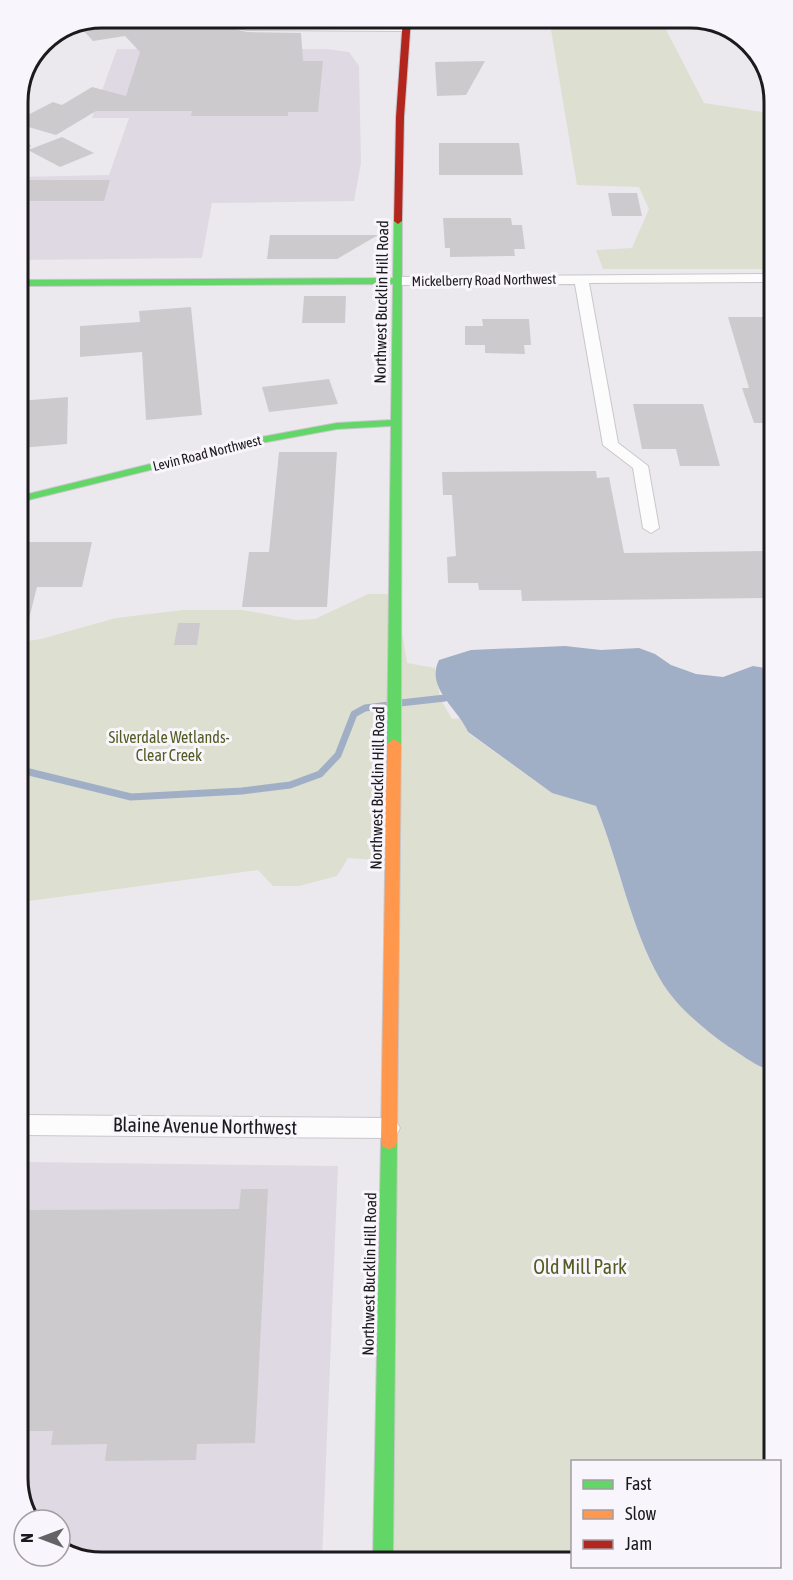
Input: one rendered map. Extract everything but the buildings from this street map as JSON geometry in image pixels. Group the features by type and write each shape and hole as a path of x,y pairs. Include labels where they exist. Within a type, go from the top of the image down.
{"main road":[{"name":"Northwest Bucklin Hill Road","path":"383,1551 395,646 399,124 407,29"},
{"name":"Mickelberry Road Northwest","path":"29,283 397,281"},
{"name":"Levin Road Northwest","path":"29,497 256,441 337,426 396,423"}],"street":[{"name":"Mickelberry Road Northwest","path":"397,281 764,278"},
{"path":"581,279 611,445 640,466 651,528"},
{"name":"Blaine Avenue Northwest","path":"28,1125 388,1128"}],"shaded area":[{"path":"117,49 326,49 349,52 359,66 361,163 354,201 212,203 202,258 29,260 29,177 109,175 129,118 92,118"},
{"path":"28,1162 338,1166 322,1551 97,1551 72,1545 72,1508 35,1508 28,1478"}],"green space":[{"path":"551,29 666,29 704,103 764,112 764,269 603,269 596,250 632,248 649,209 639,187 577,185"},
{"name":"Old Mill Park","path":"368,594 396,594 407,663 435,668 440,698 452,719 462,718 468,733 552,793 596,806 641,938 666,989 691,1017 710,1033 764,1068 764,1460 571,1460 571,1552 383,1551 392,861 348,858 337,876 299,886 273,886 258,870 28,901 29,641 116,618 183,610 243,610 296,620 315,619"}],"water":[{"path":"565,646 601,650 639,648 655,654 671,665 696,674 723,677 753,666 764,668 764,1068 710,1033 682,1008 666,989 641,937 596,806 552,793 468,732 444,698 436,680 439,660 471,650"}],"waterway":[{"path":"400,703 445,698"},
{"path":"29,772 131,797 242,791 290,785 320,774 338,755 354,714 365,708 389,705"}],"traffic: fast":[{"path":"394,744 398,221"},
{"path":"29,283 397,281"},
{"path":"29,497 256,441 337,426 396,423"},
{"path":"383,1551 389,1142"}],"traffic: slow":[{"path":"389,1142 394,744"}],"traffic: jam":[{"path":"398,221 400,117 406,29"}],"park label":[{"name":"Silverdale Wetlands- Clear Creek","path":"169,746"}]}
